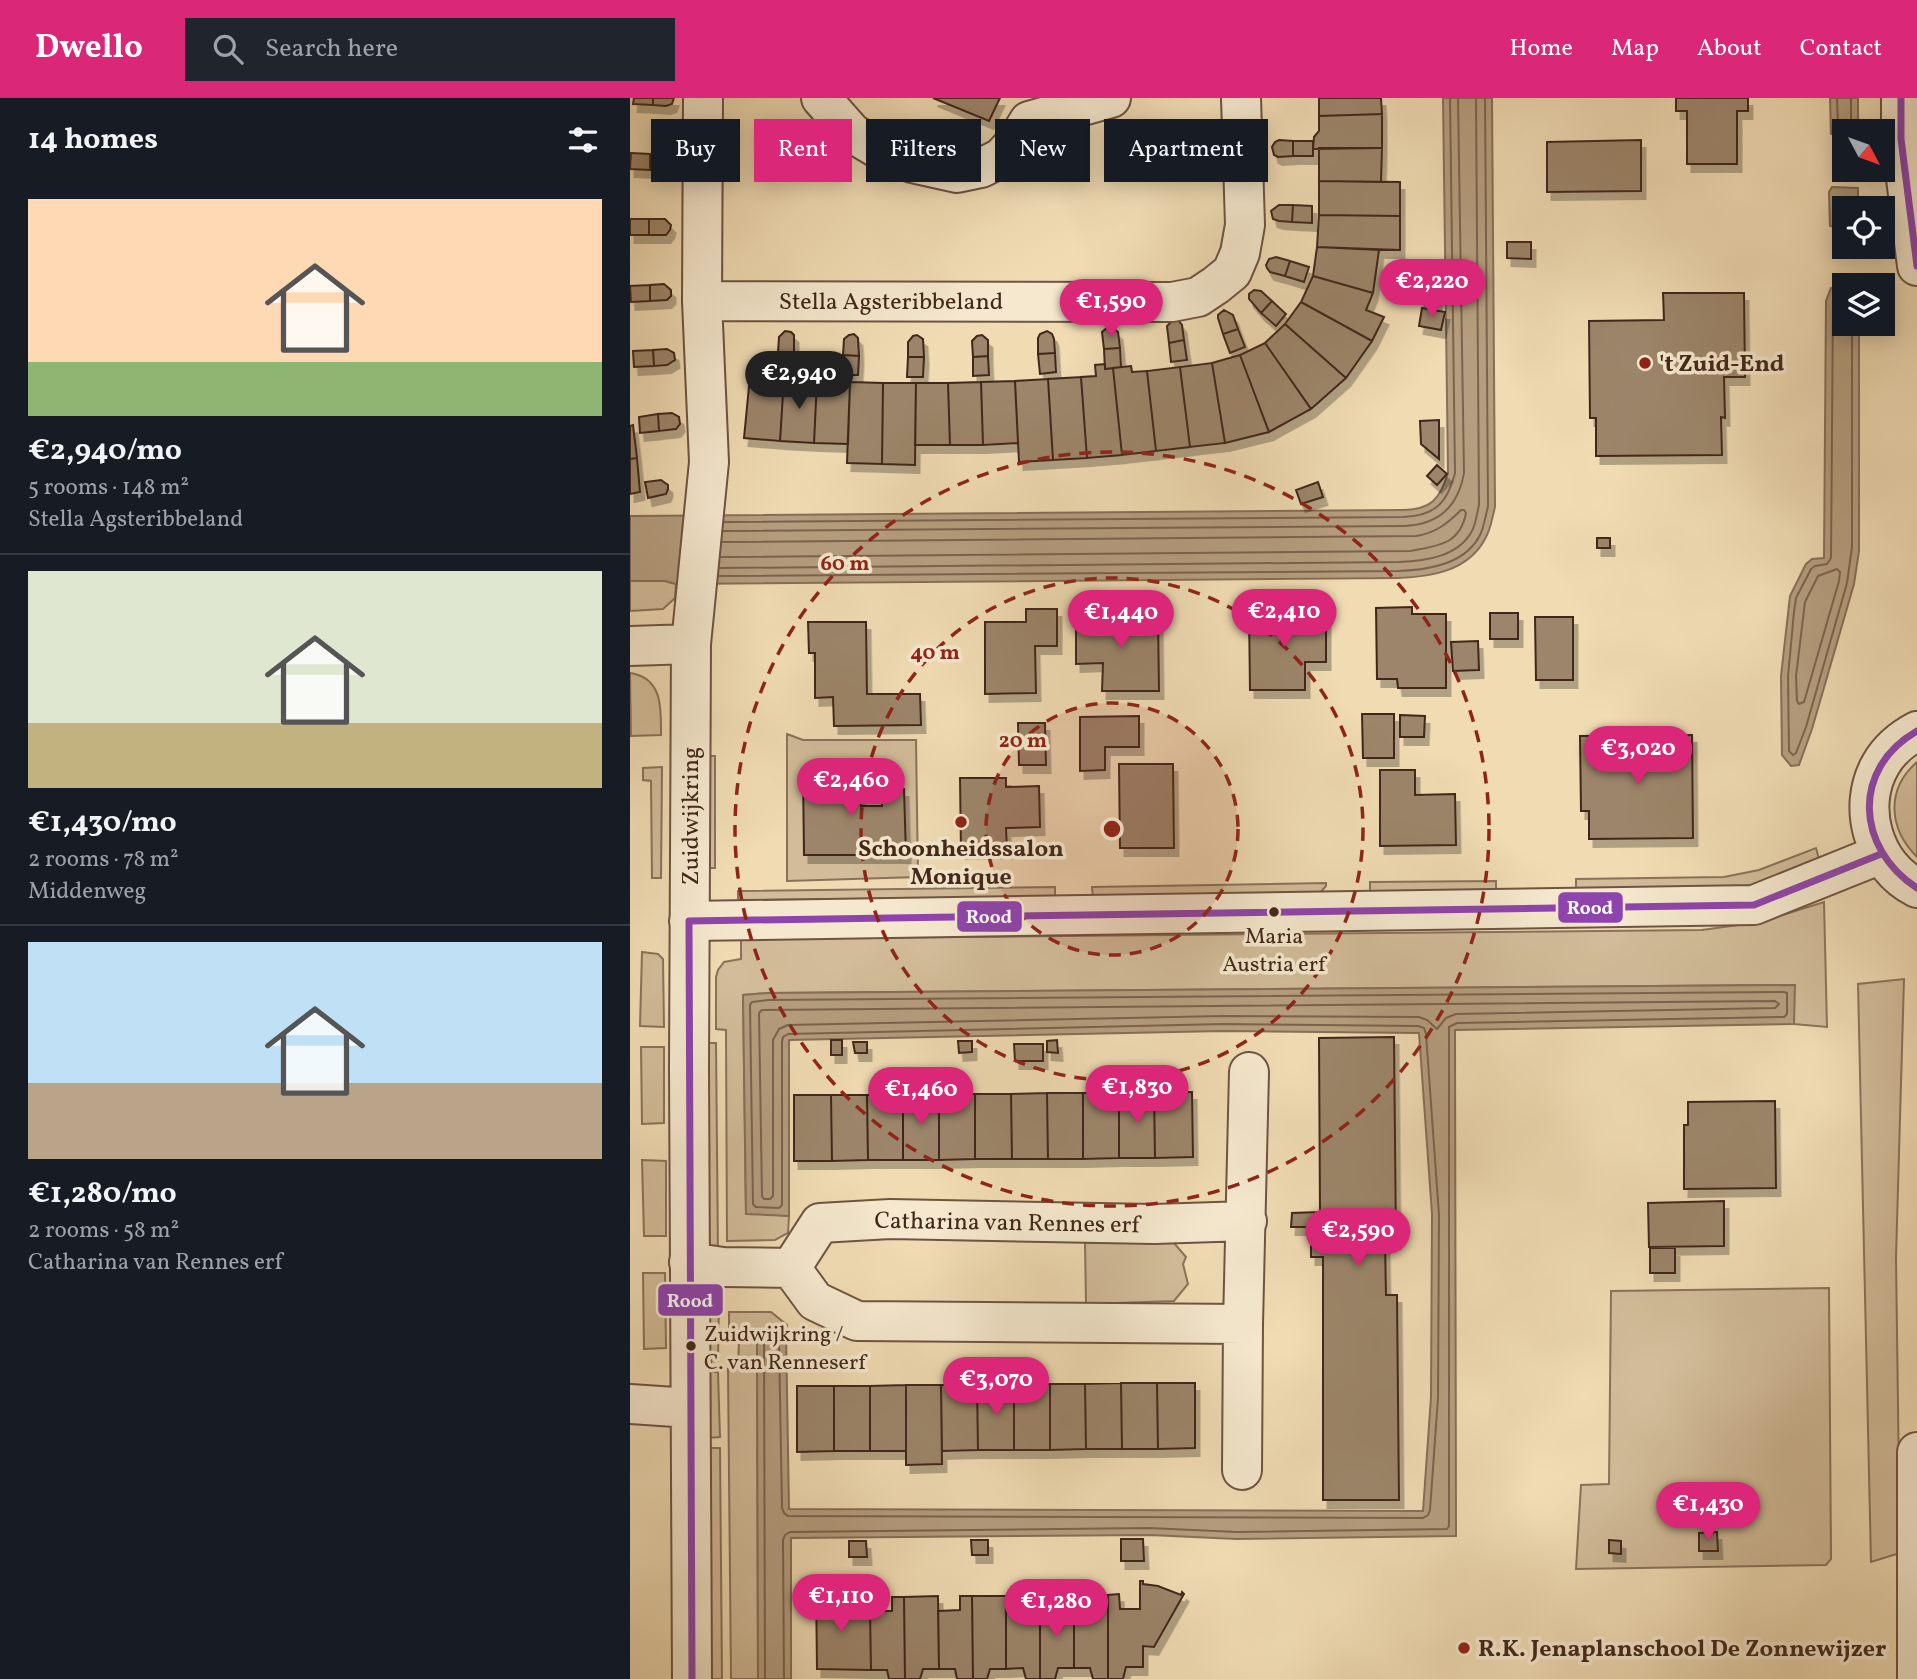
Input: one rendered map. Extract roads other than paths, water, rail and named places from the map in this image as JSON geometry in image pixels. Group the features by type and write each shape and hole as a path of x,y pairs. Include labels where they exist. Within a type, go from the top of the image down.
{"street":[{"path":"630,646 691,645 709,462 702,301 703,98"},
{"path":"821,98 852,133 877,148 912,163 957,173 981,168 1001,158 1016,142 1029,121 1111,98"},
{"name":"Stella Agsteribbeland","path":"702,301 1172,302 1198,297 1232,272 1240,253 1245,225 1241,98"},
{"path":"1901,98 1901,139 1916,259"},
{"name":"Zuidwijkring","path":"691,645 689,1262 692,1679"},
{"path":"1917,731 1900,741 1880,765 1870,794 1870,825 1881,854 1895,873 1917,888"},
{"path":"689,921 1754,905 1881,854"},
{"path":"1242,1470 1249,1072"},
{"name":"Catharina van Rennes erf","path":"791,1268 820,1223 890,1219 1154,1224 1247,1221"},
{"path":"689,1262 723,1267 791,1268 815,1301 858,1321 1243,1324"},
{"path":"630,1404 690,1408"},
{"path":"1917,1452 1917,1679"}],"water":[{"path":"1443,98 1492,98 1495,507 1485,539 1478,550 1459,565 1436,574 1398,578 676,584 665,581 630,581 630,516 1402,510 1427,505 1442,490 1448,473"},
{"path":"1830,98 1858,98 1858,119 1832,119 1831,134"},
{"path":"1832,187 1858,188 1858,196 1832,196 1832,226 1830,226 1829,192"},
{"path":"1831,288 1832,336 1859,336 1859,551 1854,584 1812,729 1799,765 1791,766 1782,755 1781,676 1790,596 1806,564 1812,559 1824,558 1826,301"},
{"path":"1795,985 1794,1024 1455,1030 1456,1536 1237,1539 1150,1535 791,1538 791,1679 758,1679 757,1332 786,1331 789,1509 1423,1511 1431,1397 1432,1214 1419,1033 1223,1031 789,1040 789,1216 746,1214 743,995"}],"place":[{"name":"'t Zuid-End","path":"1645,363"},
{"name":"Schoonheidssalon Monique","path":"961,822"},
{"name":"Maria Austria erf","path":"1274,912"},
{"name":"Zuidwijkring / C. van Renneserf","path":"691,1346"},
{"name":"R.K. Jenaplanschool De Zonnewijzer","path":"1464,1648"}]}
